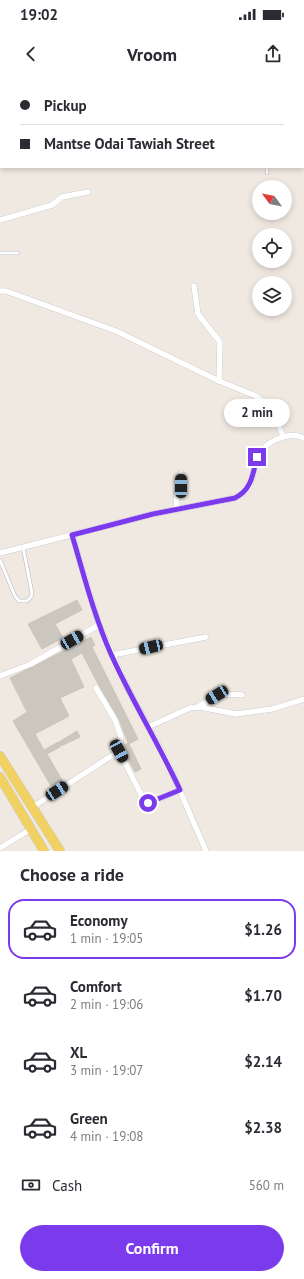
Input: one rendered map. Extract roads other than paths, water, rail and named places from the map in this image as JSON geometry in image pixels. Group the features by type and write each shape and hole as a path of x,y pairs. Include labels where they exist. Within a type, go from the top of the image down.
{"main road":[{"path":"0,756 31,808 60,851"},
{"path":"0,777 44,851"}],"street":[{"path":"0,220 52,205 62,197 88,192"},
{"path":"194,286 198,314 220,342 219,381"},
{"path":"0,291 82,317 116,331 219,381 256,396 266,404 274,414 283,436"},
{"path":"0,552 177,509 228,500 241,495 251,483 257,457 260,451 283,436 300,436 304,438"},
{"path":"177,509 176,495 181,486 181,473"},
{"path":"72,535 99,625 112,655 168,763 206,851"},
{"path":"0,676 30,664 99,625"},
{"path":"112,655 206,637"},
{"path":"96,688 117,726 121,737 119,751 146,801 148,803 156,801 180,790"},
{"path":"148,727 183,710 197,707 217,695 242,695"},
{"path":"197,707 236,714 272,709 304,699"},
{"path":"31,808 119,751"},
{"path":"0,848 31,829"}],"lane":[{"path":"267,168 267,173"},
{"path":"0,253 18,253"},
{"path":"0,560 14,596 19,601 27,601 31,597 32,593 23,547"}]}
